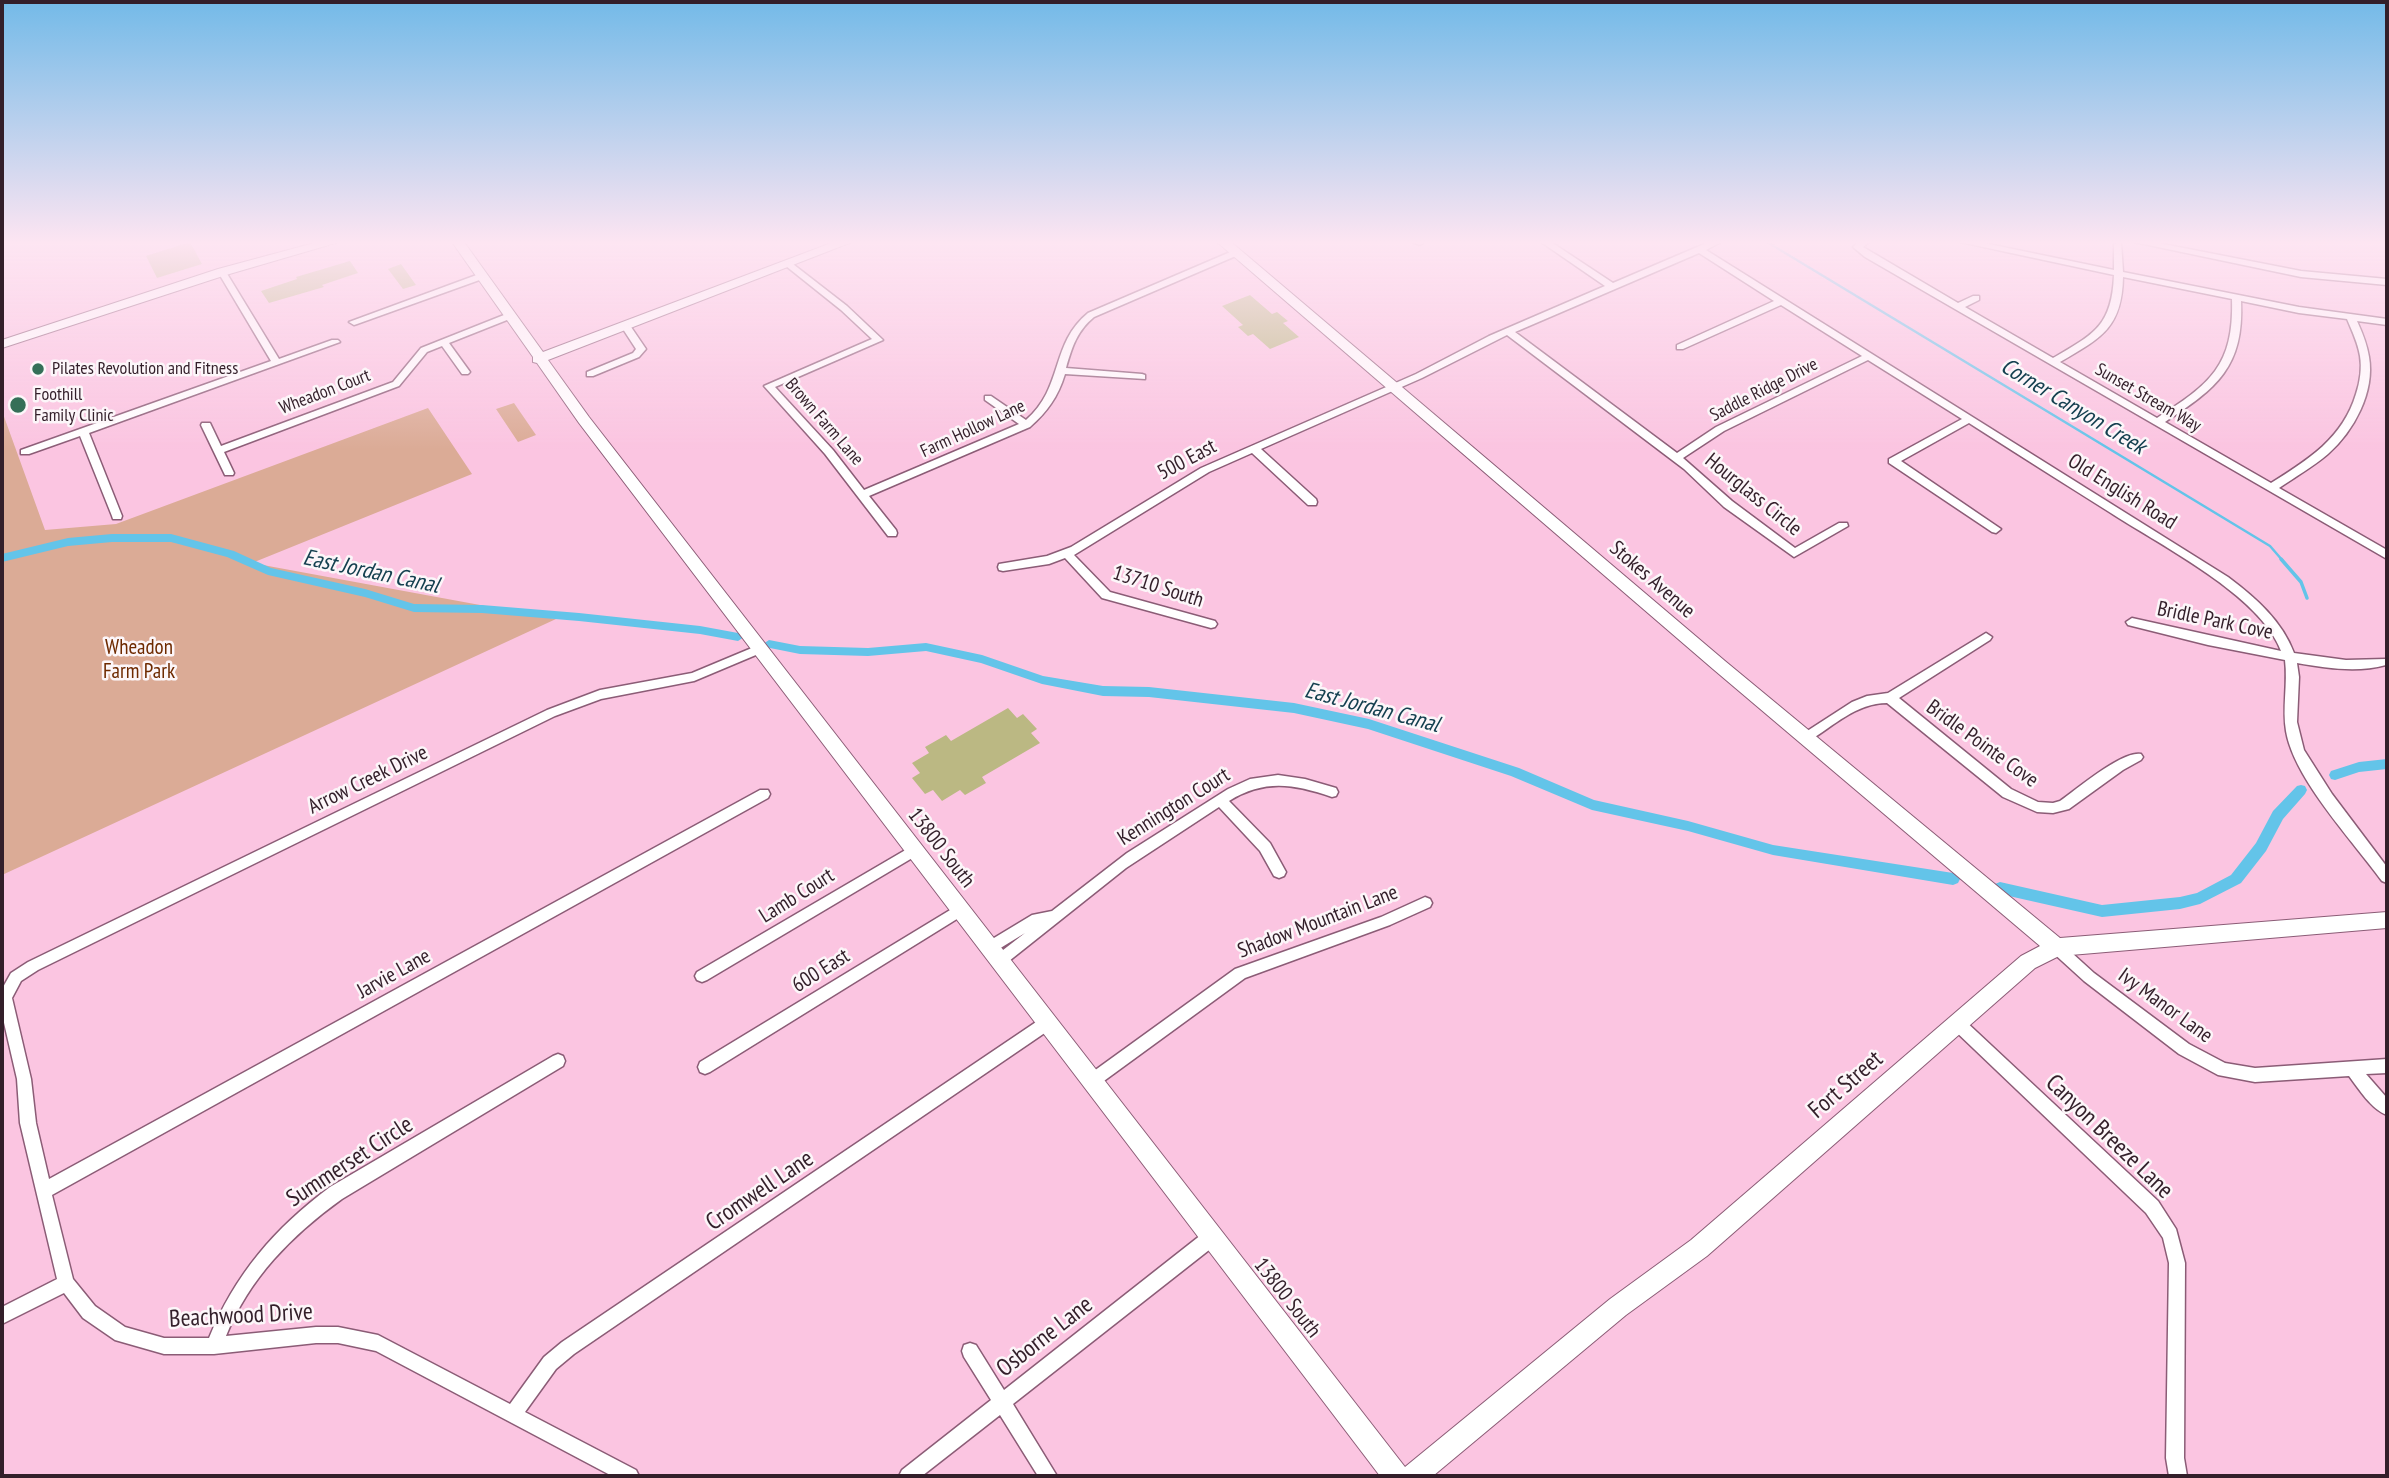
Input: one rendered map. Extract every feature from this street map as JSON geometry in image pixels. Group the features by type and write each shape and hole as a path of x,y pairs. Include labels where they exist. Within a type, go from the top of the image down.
{"main road":[{"path":"2,344 103,311"},
{"name":"13800 South","path":"506,311 538,359 759,649 1396,1476"},
{"path":"538,359 666,311"},
{"name":"Stokes Avenue","path":"1303,311 1805,738 2056,947"},
{"name":"Fort Street","path":"1414,1476 1581,1337 1699,1248 2028,962 2056,947 2387,920"}],"street":[{"path":"245,311 276,362"},
{"path":"354,323 387,311"},
{"name":"Brown Farm Lane","path":"848,311 878,340 769,386 812,431 892,533"},
{"name":"Farm Hollow Lane","path":"862,495 1026,425 1048,406 1074,330 1086,318 1100,311"},
{"name":"500 East","path":"1003,567 1067,554 1089,543 1174,487 1253,448 1555,311"},
{"path":"1680,346 1759,311"},
{"name":"Old English Road","path":"1798,311 2233,586 2269,621 2289,657 2293,677 2290,718 2299,752 2387,877"},
{"name":"Sunset Stream Way","path":"1965,311 2387,555"},
{"path":"2053,362 2086,344 2107,325 2114,311"},
{"path":"2158,422 2199,396 2217,379 2229,361 2237,332 2236,311"},
{"path":"2313,311 2387,322"},
{"name":"Wheadon Court","path":"218,450 396,384 424,350 509,316"},
{"path":"2271,488 2324,452 2348,422 2362,386 2365,369 2363,349 2351,318"},
{"path":"590,374 636,355 641,349 626,326"},
{"path":"1508,331 1677,458"},
{"path":"25,452 335,342"},
{"path":"443,342 465,372"},
{"name":"Saddle Ridge Drive","path":"1677,458 1720,429 1869,356"},
{"path":"1062,371 1142,377"},
{"path":"988,398 1026,425"},
{"path":"1969,419 1893,461 1996,529"},
{"path":"206,425 229,473"},
{"path":"84,432 117,516"},
{"path":"1253,448 1312,502"},
{"name":"Hourglass Circle","path":"1677,458 1728,504 1794,553 1843,526"},
{"name":"13710 South","path":"1067,554 1106,595 1211,624"},
{"name":"Bridle Park Cove","path":"2132,622 2225,646 2289,657 2350,666 2382,662"},
{"path":"1805,738 1853,708 1876,698 1890,698 1986,637"},
{"name":"Arrow Creek Drive","path":"10,985 33,966 551,713 600,695 694,677 759,649"},
{"name":"Bridle Pointe Cove","path":"1890,698 2007,793 2037,807 2053,808 2069,803 2119,766 2137,757"},
{"name":"Kennington Court","path":"994,954 1043,931 1053,916 1125,862 1244,787 1269,780 1297,782 1332,792"},
{"name":"Jarvie Lane","path":"43,1191 764,794"},
{"path":"1220,800 1265,847 1279,872"},
{"name":"Lamb Court","path":"702,976 914,850"},
{"name":"Shadow Mountain Lane","path":"1092,1082 1240,973 1385,921 1425,903"},
{"name":"600 East","path":"705,1068 960,909"},
{"name":"Ivy Manor Lane","path":"2056,947 2089,977 2184,1049 2213,1066 2245,1075 2387,1066"},
{"name":"Beachwood Drive","path":"10,985 5,1003 24,1079 28,1123 43,1191 66,1283 89,1312 121,1334 164,1346 214,1346 316,1335 338,1335 378,1343 630,1476"},
{"name":"Cromwell Lane","path":"514,1413 550,1363 568,1348 1047,1023"},
{"name":"Canyon Breeze Lane","path":"1957,1023 2152,1207 2170,1234 2178,1264 2175,1458 2178,1476"},
{"name":"Summerset Circle","path":"214,1346 237,1293 270,1249 303,1218 344,1188 558,1060"},
{"path":"2353,1069 2387,1108"},
{"name":"Osborne Lane","path":"908,1476 1212,1237"},
{"path":"2,1316 66,1283"},
{"path":"970,1351 1048,1476"}],"green space":[{"path":"514,403 536,435 518,442 496,409"},
{"name":"Wheadon Farm Park","path":"428,408 472,474 252,563 556,619 2,875 2,411 45,530 116,524"}],"building":[{"path":"1227,311 1268,311 1272,314 1277,312 1288,321 1283,323 1299,337 1270,349 1253,334 1248,336 1238,327 1243,325"},
{"path":"1008,708 1017,718 1023,714 1037,729 1031,733 1040,743 982,777 986,783 965,795 960,790 942,801 933,790 925,794 912,778 920,773 912,763 929,753 925,747 946,735 951,741"}],"waterway":[{"name":"Corner Canyon Creek","path":"1881,311 2270,546 2283,561"},
{"name":"East Jordan Canal","path":"2,558 68,542 112,538 171,538 230,554 268,571 365,593 414,608 482,609 579,617 700,630 738,637"},
{"name":"Corner Canyon Creek","path":"2281,559 2301,582 2307,598"},
{"name":"East Jordan Canal","path":"769,644 800,650 868,652 926,647 982,659 1042,680 1103,691 1149,692 1294,708 1369,724 1515,772 1592,805 1688,826 1773,850 1953,879"},
{"name":"East Jordan Canal","path":"2335,775 2359,767 2387,764"},
{"name":"East Jordan Canal","path":"2000,888 2102,911 2180,903 2200,898 2236,879 2261,847 2278,815 2301,790"}],"place":[{"name":"Pilates Revolution and Fitness","path":"38,369"},
{"name":"Foothill Family Clinic","path":"18,405"}]}
